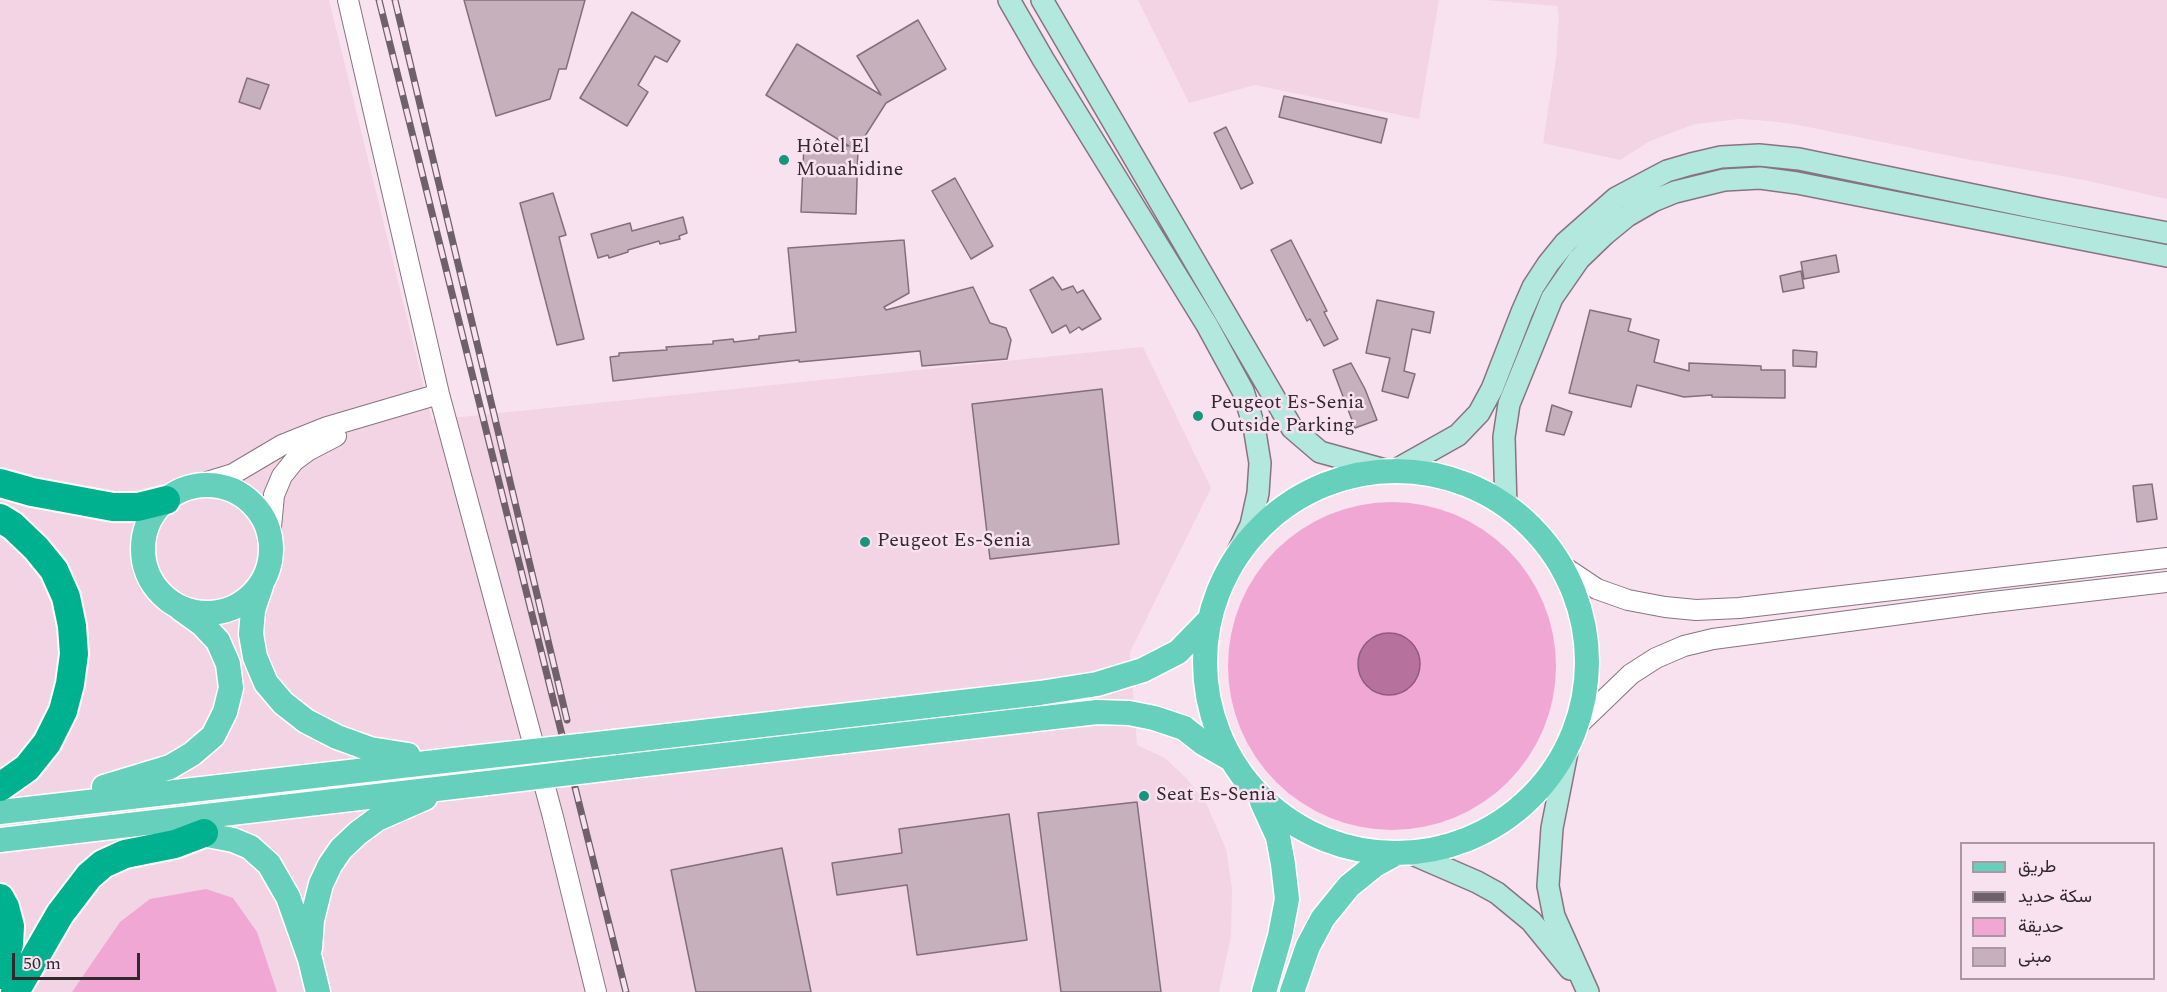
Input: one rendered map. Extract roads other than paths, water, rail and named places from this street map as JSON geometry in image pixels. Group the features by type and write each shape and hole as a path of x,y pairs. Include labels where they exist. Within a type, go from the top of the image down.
{"highway":[{"path":"0,483 32,492 113,507 138,507 166,500"},
{"path":"0,518 13,526 36,548 54,570 66,597 72,626 74,654 63,711 47,743 4,803"},
{"path":"15,992 60,914 89,876 104,864 124,854 175,844 204,833"},
{"path":"0,898 6,907 10,926 9,944 0,975"}],"main road":[{"path":"1009,0 1207,325 1244,391 1254,426 1260,463 1259,483 1251,525 1218,590 1209,620 1204,655 1206,691 1215,726 1231,759 1267,809 1278,837 1283,864 1287,899 1282,927 1264,992"},
{"path":"1041,0 1292,428 1320,452 1392,471 1434,475 1472,487 1506,506 1527,523 1546,543 1561,565 1574,590 1582,617 1587,644 1587,681 1552,828 1548,886 1554,916 1586,988"},
{"path":"1043,59 1069,48"},
{"path":"1233,562 1256,532 1284,507 1317,488 1352,476 1392,471 1458,435 1479,413 1492,389 1533,287 1548,264 1565,243 1616,198 1668,171 1721,157 1759,155 1799,159 2167,233"},
{"path":"1506,506 1504,437 1507,413 1514,388 1552,298 1579,259 1605,234 1626,216 1675,192 1724,180 1760,178 1797,183 2167,256"},
{"path":"4,803 136,779 170,767 192,754 213,736 225,712 231,688 228,664 218,641 202,624 163,596 151,581 144,562 143,542 148,523 159,506 175,494 194,486 211,485 243,496 265,522 270,538 270,559 253,610 251,634 255,657 266,683 283,703 306,721 337,737 370,749 440,760"},
{"path":"180,607 195,612 212,613 228,609 255,592 264,578"},
{"path":"4,803 471,758 1040,693 1097,684 1143,670 1178,652 1209,620"},
{"path":"0,840 1097,712 1154,718 1184,728 1231,759"},
{"path":"1256,792 1279,813 1333,843 1364,850 1402,853 1438,849 1465,841 1491,829 1514,813 1535,794 1553,772 1573,737"},
{"path":"310,959 312,920 316,901 330,865 341,849 377,819 409,803 470,785"},
{"path":"204,833 262,809"},
{"path":"124,825 204,833 250,847 269,864 288,897 310,959 318,992"},
{"path":"1292,992 1308,946 1323,918 1349,886 1375,865 1402,853 1477,882 1497,893 1531,921 1586,988"}],"street":[{"path":"348,0 441,400 550,806 596,992"},
{"path":"194,486 233,474 282,445 327,427 441,400"},
{"path":"270,538 273,502 282,476 294,461 329,438 441,400"},
{"path":"1561,565 1598,589 1628,600 1696,610 1739,608 2167,558"},
{"path":"1573,737 1631,674 1656,658 1684,646 1713,639 1962,606 2167,582"}],"railway":[{"path":"379,0 626,992"},
{"path":"395,0 567,720"}],"place":[{"name":"Hôtel El Mouahidine","path":"784,160"},
{"name":"Peugeot Es-Senia Outside Parking","path":"1198,416"},
{"name":"Peugeot Es-Senia","path":"865,542"},
{"name":"Seat Es-Senia","path":"1144,796"}]}
